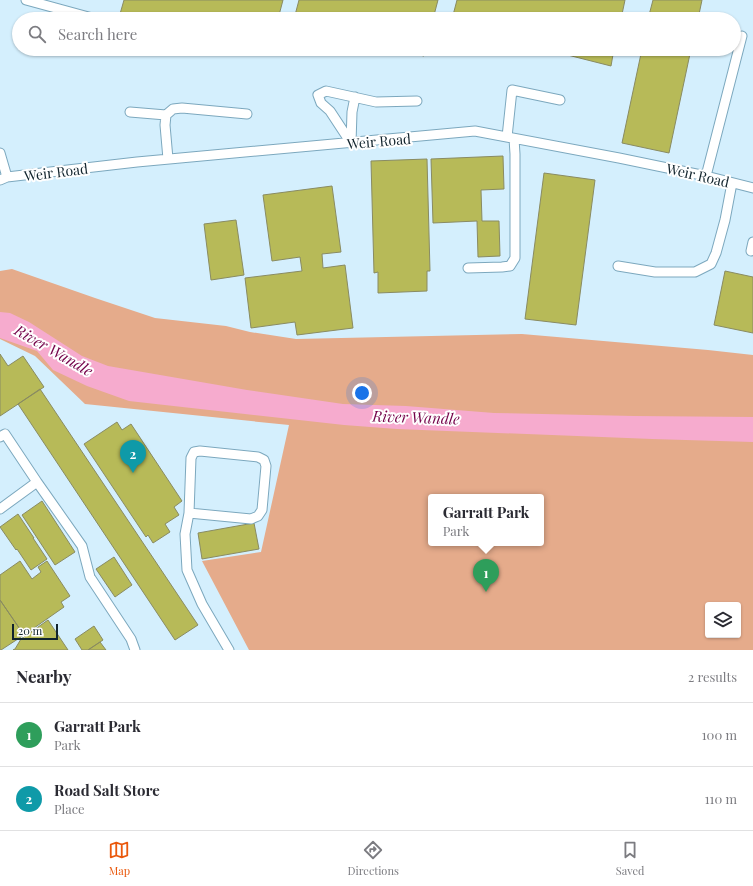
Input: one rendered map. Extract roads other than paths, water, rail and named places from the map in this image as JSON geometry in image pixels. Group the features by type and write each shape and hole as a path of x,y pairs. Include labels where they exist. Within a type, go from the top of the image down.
{"lane":[{"path":"26,0 70,12"},
{"path":"741,40 742,36"},
{"path":"706,176 737,56"},
{"path":"468,268 510,266 515,258 515,154 510,138 512,90 560,100"},
{"path":"351,143 330,111 321,102 318,94 326,91 376,102 417,101"},
{"path":"351,143 352,112 355,97"},
{"path":"168,159 165,125 166,115 173,109 182,108 247,114"},
{"path":"130,112 166,115"},
{"name":"Weir Road","path":"4,178 137,162 475,131 619,158 706,176 753,188"},
{"path":"0,153 4,178"},
{"path":"618,266 655,272 695,272 711,264 722,233 732,183"},
{"path":"0,437 5,434 82,546 90,577 131,639 135,650"},
{"path":"189,513 251,519 258,516 262,510 266,466 264,460 258,457 200,451 194,452 191,458 189,513 185,534 187,570 202,604 229,650"},
{"path":"0,509 37,482"}],"water":[{"name":"River Wandle","path":"0,312 10,313 29,322 82,356 108,366 247,390 343,404 406,406 494,413 753,417 753,442 397,429 344,425 129,401 87,386 53,370 37,351 0,338"}],"place":[{"name":"Road Salt Store","path":"133,473"},
{"name":"Garratt Park","path":"486,592"}]}
